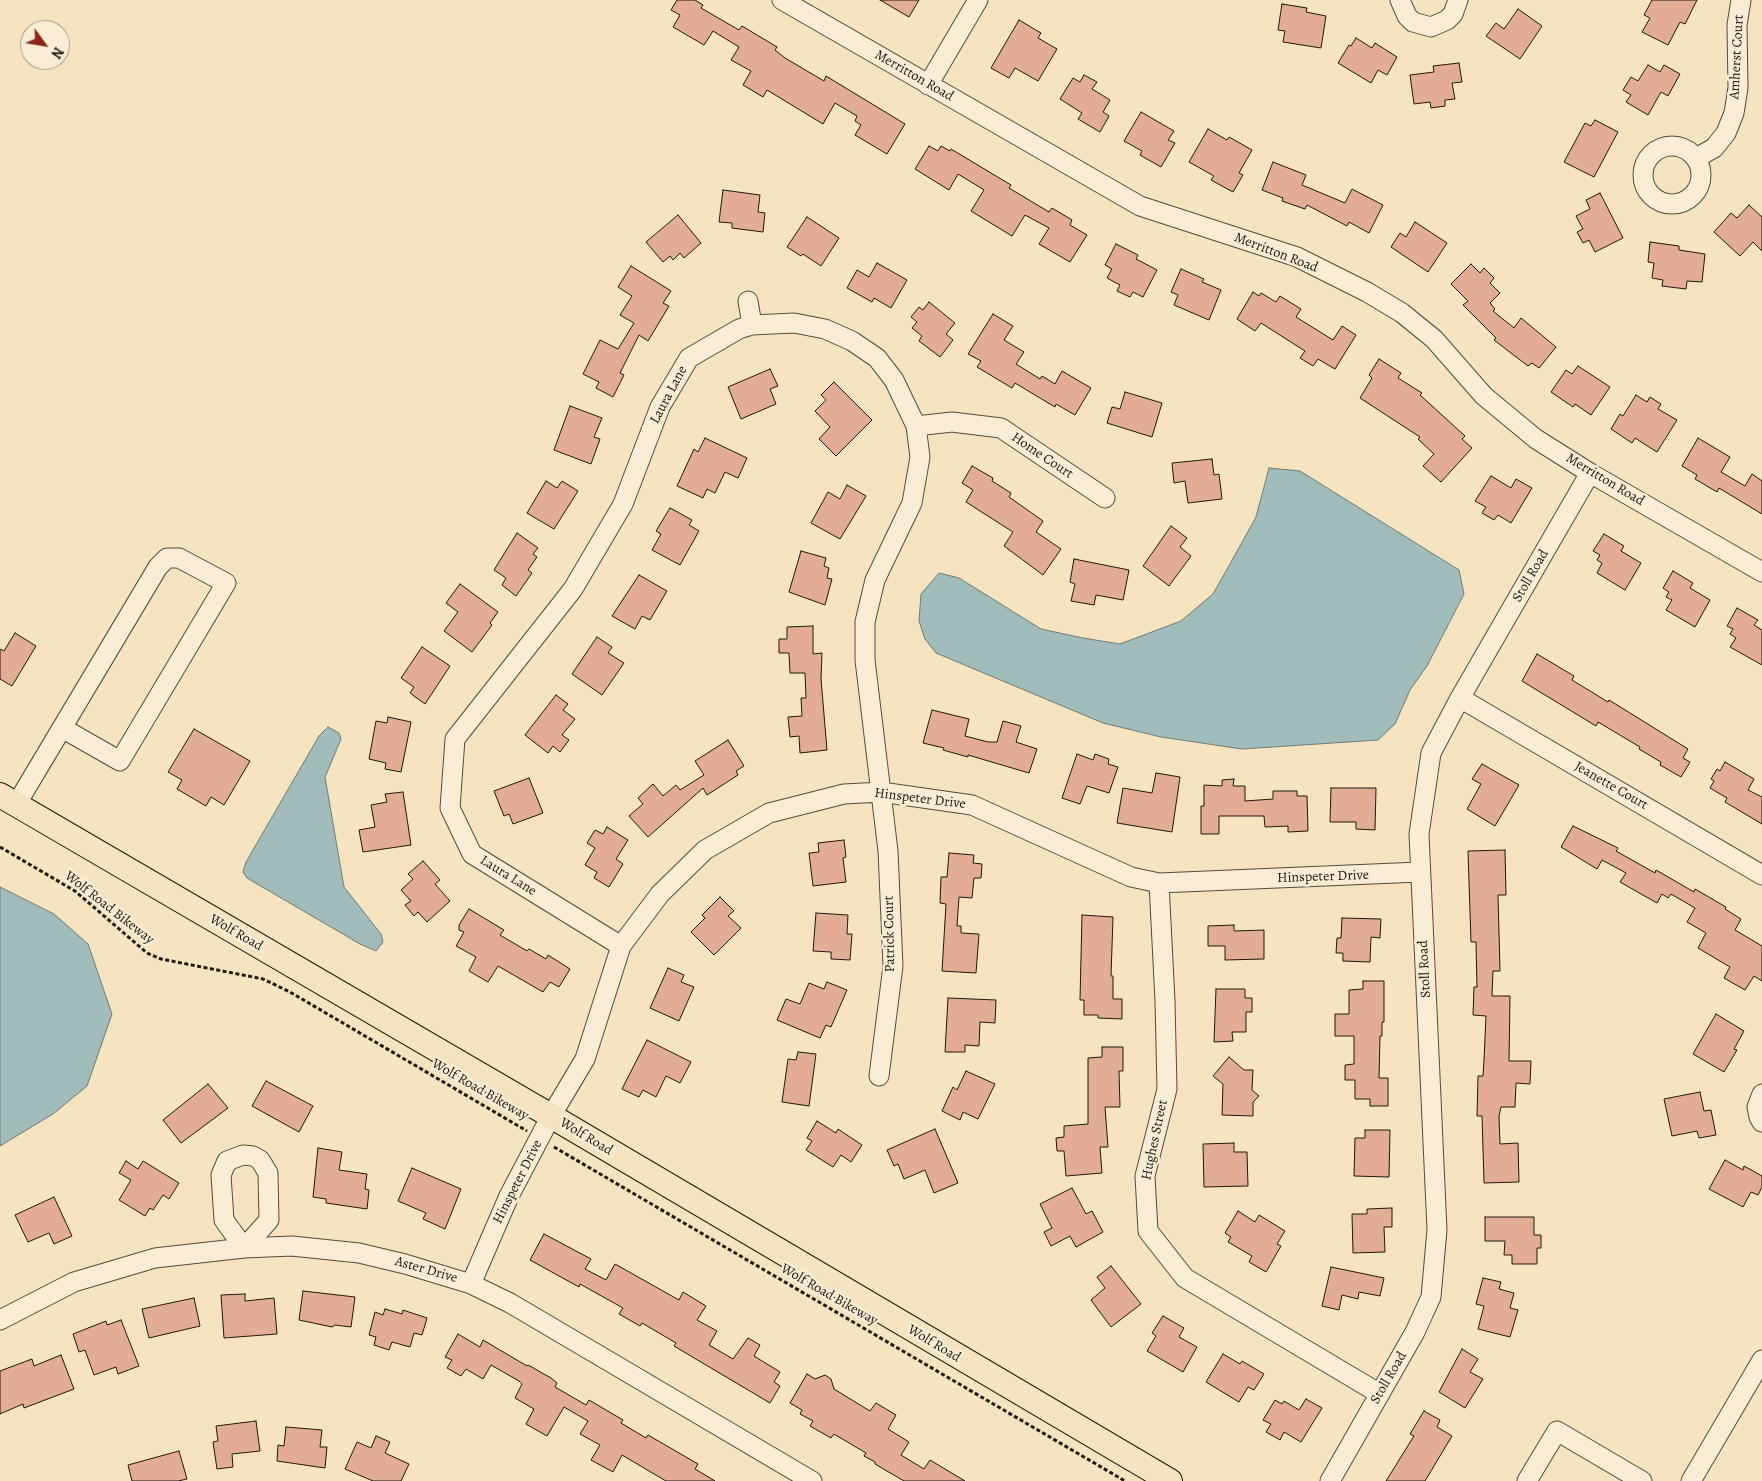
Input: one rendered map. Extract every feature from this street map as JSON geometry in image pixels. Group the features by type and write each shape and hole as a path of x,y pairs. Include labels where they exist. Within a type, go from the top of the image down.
{"main road":[{"name":"Wolf Road","path":"8,800 551,1116 1170,1481"}],"street":[{"name":"Merritton Road","path":"782,0 1140,206 1296,257 1367,292 1402,313 1434,339 1484,396 1510,420 1590,473 1762,572"},
{"path":"928,85 978,0"},
{"path":"1400,0 1407,16 1413,22 1430,27 1447,20 1453,14 1458,0"},
{"name":"Amherst Court","path":"1696,158 1714,148 1726,133 1734,113 1738,88 1737,25 1741,0"},
{"path":"748,301 752,325"},
{"name":"Laura Lane","path":"621,946 472,854 450,808 456,738 573,589 623,504 660,407 690,358 738,329 752,325 794,323 825,328 852,341 877,358 894,380 916,426 920,457 912,503 875,580 865,622 866,660 881,792"},
{"name":"Home Court","path":"916,426 952,422 1001,428 1105,498"},
{"name":"Stoll Road","path":"1330,1481 1416,1332 1431,1297 1437,1230 1419,834 1431,753 1460,698 1590,473"},
{"path":"8,800 62,728 158,567 167,558 179,558 226,583 120,761 62,728"},
{"name":"Jeanette Court","path":"1460,698 1762,875"},
{"name":"Hinspeter Drive","path":"471,1284 509,1196 551,1116 585,1059 621,946 660,894 705,850 769,813 844,794 881,792 972,805 1131,877 1158,883 1420,872"},
{"name":"Patrick Court","path":"879,1076 893,966 888,851 881,792"},
{"name":"Hughes Street","path":"1158,883 1165,1001 1167,1090 1145,1176 1148,1231 1185,1278 1380,1394"},
{"path":"1762,1094 1757,1107 1758,1117 1762,1122"},
{"name":"Aster Drive","path":"0,1320 74,1282 155,1258 244,1248 292,1246 327,1248 405,1264 471,1284 510,1303 812,1481"},
{"path":"1691,1481 1762,1360"},
{"path":"1527,1481 1557,1431 1642,1481"}],"path":[{"name":"Wolf Road Bikeway","path":"0,847 75,892 147,953 161,959 263,979 290,992 1125,1481"}],"water":[{"path":"1269,468 1300,471 1459,570 1464,594 1427,666 1410,690 1395,724 1378,740 1242,749 1161,737 1103,723 936,653 925,639 919,621 921,594 939,573 959,578 1041,629 1083,638 1120,644 1181,621 1213,594 1256,517"},
{"path":"328,727 339,733 341,739 325,777 344,887 381,934 383,942 376,951 360,944 247,878 243,872 246,862 319,736"},
{"path":"0,887 54,914 88,944 112,1014 87,1086 53,1114 0,1146"}],"building":[{"path":"677,0 695,0 703,5 701,8 739,30 742,26 777,47 775,50 785,58 824,81 826,76 905,124 887,154 855,135 861,125 855,121 857,116 835,103 823,124 767,90 763,97 743,85 751,71 731,60 739,47 713,31 704,45 673,27 680,15 671,10"},
{"path":"880,0 919,0 909,17"},
{"path":"1652,0 1697,0 1685,24 1680,22 1668,45 1642,32 1650,18 1644,15"},
{"path":"1282,4 1307,8 1306,12 1326,16 1321,48 1283,42 1285,31 1278,30"},
{"path":"1518,9 1542,26 1520,59 1486,36 1496,23 1504,29"},
{"path":"1019,20 1041,33 1038,38 1057,49 1038,81 1015,68 1009,78 991,68"},
{"path":"1356,38 1372,48 1375,43 1397,57 1387,75 1378,70 1371,83 1338,63 1349,45 1351,46"},
{"path":"1459,63 1462,82 1452,83 1455,99 1445,100 1445,106 1431,108 1430,102 1414,104 1410,75 1434,72 1433,66"},
{"path":"1648,65 1660,72 1664,65 1680,74 1668,96 1661,92 1648,115 1626,102 1631,95 1623,90 1631,77 1638,81"},
{"path":"1084,75 1097,82 1092,89 1110,100 1103,112 1109,116 1100,132 1078,119 1082,113 1060,99 1073,78 1080,82"},
{"path":"1141,112 1174,131 1168,140 1175,143 1161,167 1140,155 1142,151 1124,141"},
{"path":"1595,120 1618,132 1594,177 1564,162 1585,123 1591,126"},
{"path":"1208,129 1227,140 1229,137 1252,150 1239,173 1243,175 1233,192 1211,180 1214,176 1189,162"},
{"path":"929,146 938,151 941,146 950,151 951,149 1011,185 1009,188 1049,212 1052,208 1072,220 1070,225 1087,235 1070,262 1039,244 1049,228 1025,215 1012,236 971,211 984,190 958,174 949,190 915,169"},
{"path":"1273,162 1306,175 1302,185 1345,203 1352,189 1383,205 1369,233 1349,222 1347,226 1307,205 1305,209 1282,201 1283,198 1262,190"},
{"path":"723,190 760,195 758,212 765,213 763,232 732,228 732,223 719,222"},
{"path":"1600,193 1623,238 1595,252 1589,240 1583,243 1577,232 1583,229 1576,216 1590,209 1586,200"},
{"path":"1749,205 1762,217 1762,251 1753,242 1740,256 1714,232 1731,213 1737,218"},
{"path":"678,215 701,243 684,258 680,253 673,260 670,256 663,262 646,242"},
{"path":"807,217 839,238 821,266 803,254 801,256 787,247"},
{"path":"1415,222 1447,243 1428,272 1391,247 1400,233 1406,237"},
{"path":"1650,242 1679,246 1679,250 1705,254 1702,282 1687,281 1686,289 1662,286 1663,280 1652,278 1654,263 1648,262"},
{"path":"1116,244 1138,255 1136,259 1157,270 1143,297 1133,292 1130,297 1117,291 1120,285 1107,278 1112,269 1105,265"},
{"path":"877,263 907,280 891,308 874,298 872,302 847,288 857,270 869,277"},
{"path":"1471,264 1480,273 1484,268 1494,278 1490,283 1500,293 1490,303 1495,309 1493,311 1514,328 1521,318 1556,347 1539,368 1532,363 1528,366 1494,340 1496,338 1463,305 1468,301 1451,284"},
{"path":"631,266 671,291 663,303 669,306 648,341 639,335 620,373 624,375 613,397 596,388 599,382 583,374 600,340 618,349 634,323 620,315 632,296 618,287"},
{"path":"1181,269 1204,279 1202,282 1221,290 1209,320 1174,305 1178,295 1171,292"},
{"path":"1253,292 1259,296 1261,293 1276,302 1280,296 1301,309 1296,317 1333,340 1342,326 1356,335 1335,369 1318,359 1313,366 1300,358 1305,351 1261,323 1255,331 1237,319"},
{"path":"929,302 955,323 946,334 953,340 940,357 919,341 922,336 912,328 917,322 911,317 919,307 923,310"},
{"path":"993,314 1013,326 1004,340 1024,352 1016,364 1040,379 1042,376 1055,384 1062,371 1091,388 1075,415 1056,404 1055,407 1015,383 1012,388 977,367 981,361 968,354"},
{"path":"1379,359 1401,373 1398,378 1422,393 1420,395 1465,436 1462,439 1472,448 1441,482 1423,466 1434,454 1418,439 1420,437 1360,398 1372,378 1369,375"},
{"path":"1578,366 1610,387 1591,415 1575,404 1573,407 1551,392 1566,370 1572,374"},
{"path":"770,369 778,386 770,389 776,404 741,419 728,387"},
{"path":"834,382 872,420 836,456 819,439 830,427 815,411 826,400 821,395"},
{"path":"1125,392 1162,403 1152,437 1107,423 1112,407 1120,409"},
{"path":"1636,395 1647,402 1650,397 1661,404 1658,409 1677,420 1657,452 1635,438 1632,443 1611,429 1620,414 1623,416"},
{"path":"570,406 602,418 594,437 600,439 591,464 554,450"},
{"path":"705,438 747,458 738,478 725,472 715,493 707,489 703,498 677,486 694,449 698,452"},
{"path":"1698,438 1730,457 1721,472 1745,486 1752,474 1762,481 1762,514 1719,488 1717,492 1695,479 1697,475 1682,466"},
{"path":"1212,459 1214,475 1219,474 1222,499 1188,503 1185,481 1174,483 1172,463"},
{"path":"972,466 993,478 992,481 1011,493 1009,497 1043,521 1036,532 1061,549 1043,575 1004,546 1013,532 966,502 973,490 962,483"},
{"path":"1491,476 1511,488 1516,479 1532,488 1511,523 1498,515 1494,520 1482,513 1486,507 1475,501"},
{"path":"546,481 557,488 562,481 578,491 554,529 527,513"},
{"path":"847,485 866,496 840,539 811,523 828,492 840,499"},
{"path":"670,508 692,520 689,525 699,531 680,565 652,550 661,534 656,531"},
{"path":"1171,526 1187,538 1180,547 1191,556 1169,586 1143,566"},
{"path":"517,533 538,548 533,554 537,557 528,570 532,573 516,596 502,585 506,578 494,570"},
{"path":"1604,534 1624,546 1621,551 1641,563 1625,590 1597,573 1602,563 1597,560 1600,555 1593,551"},
{"path":"801,551 826,558 824,566 829,568 827,578 832,579 825,605 789,592"},
{"path":"1074,559 1129,570 1123,600 1096,595 1094,605 1071,601 1075,584 1070,582"},
{"path":"1673,571 1693,583 1690,588 1710,600 1695,627 1666,610 1672,600 1666,597 1669,592 1663,588"},
{"path":"639,575 667,591 650,620 642,616 635,629 612,616"},
{"path":"460,584 498,612 490,623 492,625 472,652 444,631 458,612 446,603"},
{"path":"1737,608 1758,620 1754,625 1762,630 1762,665 1730,647 1736,638 1730,634 1733,629 1727,626"},
{"path":"813,626 813,654 822,653 821,679 827,750 800,753 799,736 790,737 788,717 802,716 801,698 806,698 805,673 790,673 789,653 779,653 779,639 787,639 787,627"},
{"path":"15,633 36,646 12,686 0,679 0,649 4,651"},
{"path":"597,637 612,647 608,653 624,663 602,695 572,674"},
{"path":"422,647 450,666 425,704 410,693 414,687 401,678"},
{"path":"1537,654 1574,676 1572,680 1608,702 1609,700 1688,749 1683,758 1690,762 1681,777 1660,765 1661,762 1639,749 1640,747 1598,722 1596,726 1522,681"},
{"path":"556,695 568,704 563,710 575,719 562,735 569,740 560,752 553,746 548,753 525,735"},
{"path":"932,710 969,719 965,736 988,742 997,742 1003,721 1021,726 1016,742 1037,749 1029,773 923,743"},
{"path":"388,717 411,722 401,772 385,769 386,763 369,759 376,721 387,723"},
{"path":"194,729 250,761 224,805 211,797 206,806 177,789 182,780 168,772"},
{"path":"728,740 744,766 736,771 738,775 707,795 703,788 648,837 629,816 643,804 638,798 653,784 663,796 676,785 680,790 704,775 695,761"},
{"path":"1077,754 1093,760 1095,754 1109,759 1108,764 1118,767 1109,793 1087,786 1080,804 1062,798"},
{"path":"1725,762 1754,779 1748,790 1762,797 1762,824 1725,802 1727,798 1710,788 1714,781 1711,779 1717,769 1720,771"},
{"path":"1482,764 1519,785 1495,826 1467,809 1481,784 1472,779"},
{"path":"1156,773 1180,777 1172,832 1117,823 1123,788 1152,793"},
{"path":"529,778 543,813 513,824 509,814 504,816 494,791"},
{"path":"1234,779 1233,786 1245,786 1245,801 1273,799 1273,791 1297,791 1297,796 1307,796 1308,831 1288,832 1288,826 1265,827 1264,816 1219,816 1219,834 1201,834 1201,806 1204,806 1204,785 1222,786 1222,780"},
{"path":"1331,788 1376,788 1375,830 1356,829 1356,822 1330,822"},
{"path":"403,792 411,845 363,852 359,830 375,827 371,805 387,802 385,794"},
{"path":"1573,826 1618,848 1616,851 1655,873 1656,870 1694,892 1695,889 1726,907 1725,909 1741,919 1735,930 1762,946 1762,981 1754,976 1745,990 1724,978 1730,967 1698,948 1706,933 1687,922 1695,908 1671,894 1668,898 1662,894 1657,903 1620,882 1626,873 1602,860 1597,869 1561,847"},
{"path":"607,827 628,840 616,859 623,864 609,887 594,878 597,872 585,865 595,848 587,843 595,830 603,834"},
{"path":"844,840 846,857 843,858 846,882 813,886 809,853 819,852 818,843"},
{"path":"1505,850 1506,895 1498,895 1500,971 1493,971 1492,996 1510,996 1509,1061 1531,1061 1530,1084 1516,1083 1515,1107 1501,1107 1499,1116 1500,1144 1518,1143 1519,1182 1484,1183 1482,1116 1477,1116 1478,1076 1483,1076 1486,1016 1473,1015 1474,987 1477,987 1476,942 1471,942 1468,851"},
{"path":"949,853 974,855 973,863 982,864 981,878 974,878 972,898 959,897 957,926 961,926 961,933 979,934 976,973 942,971 946,904 940,903 941,877 947,877"},
{"path":"423,861 440,880 435,884 450,901 427,922 418,912 414,916 405,905 411,901 401,890 413,879 408,874"},
{"path":"720,897 734,911 728,916 741,928 714,955 691,932 705,918 702,915"},
{"path":"469,909 504,930 500,935 527,951 529,949 546,959 548,955 570,969 559,987 550,982 543,992 498,966 488,982 469,971 476,957 456,946 464,932 459,930 459,925"},
{"path":"816,913 848,915 847,934 852,934 850,960 831,959 831,952 813,951"},
{"path":"1082,915 1113,917 1111,976 1113,976 1113,999 1122,999 1122,1019 1098,1018 1098,1015 1084,1015 1084,1000 1080,1000"},
{"path":"1342,918 1381,919 1380,938 1371,937 1370,962 1343,961 1343,953 1336,953 1337,938 1341,938"},
{"path":"1234,925 1234,931 1264,930 1264,959 1225,960 1225,946 1208,946 1208,926"},
{"path":"668,968 684,975 681,982 694,987 679,1021 650,1008"},
{"path":"1363,981 1384,981 1384,1022 1382,1022 1382,1036 1380,1036 1379,1078 1388,1078 1388,1106 1370,1106 1370,1099 1355,1099 1355,1080 1345,1080 1345,1065 1354,1064 1354,1036 1335,1036 1335,1014 1349,1014 1349,990 1363,989"},
{"path":"827,982 847,990 831,1027 826,1025 820,1038 777,1020 786,999 800,1004 809,983 824,989"},
{"path":"1216,989 1245,989 1245,998 1252,998 1252,1012 1246,1012 1246,1032 1232,1032 1233,1041 1214,1042"},
{"path":"948,998 996,1000 995,1023 980,1022 979,1046 965,1045 965,1052 945,1052"},
{"path":"1716,1014 1744,1031 1734,1049 1737,1050 1724,1072 1693,1054"},
{"path":"647,1040 691,1062 680,1083 666,1076 656,1097 643,1090 639,1097 622,1089"},
{"path":"1102,1047 1123,1047 1123,1071 1119,1071 1120,1107 1105,1107 1108,1147 1100,1147 1102,1173 1066,1176 1064,1151 1057,1151 1056,1138 1064,1137 1064,1126 1088,1124 1088,1058 1102,1057"},
{"path":"798,1052 816,1054 809,1106 782,1102 788,1059 796,1060"},
{"path":"1229,1057 1244,1070 1253,1070 1252,1090 1259,1096 1253,1102 1253,1116 1222,1115 1223,1084 1213,1076"},
{"path":"966,1071 995,1084 978,1119 963,1112 960,1120 942,1111 953,1087 957,1090"},
{"path":"266,1081 313,1106 299,1132 252,1106"},
{"path":"208,1084 228,1108 181,1143 163,1120"},
{"path":"1700,1092 1704,1111 1711,1110 1716,1135 1699,1138 1697,1131 1672,1136 1664,1099"},
{"path":"817,1121 836,1133 838,1129 862,1145 851,1162 841,1155 833,1167 806,1150 812,1141 807,1138"},
{"path":"935,1129 958,1183 934,1193 925,1170 904,1179 898,1164 894,1166 887,1150"},
{"path":"1365,1130 1390,1130 1389,1177 1354,1176 1355,1138 1365,1138"},
{"path":"1234,1143 1234,1152 1247,1152 1248,1186 1204,1187 1203,1144"},
{"path":"318,1148 342,1152 339,1170 367,1174 365,1189 369,1190 367,1209 326,1203 326,1199 313,1197"},
{"path":"1725,1160 1743,1170 1744,1166 1762,1176 1762,1187 1758,1195 1751,1192 1743,1207 1709,1189"},
{"path":"126,1161 138,1169 143,1161 179,1183 169,1199 163,1195 153,1210 150,1208 145,1216 119,1200 131,1180 119,1173"},
{"path":"412,1168 461,1189 445,1229 423,1219 426,1213 398,1201"},
{"path":"1072,1188 1086,1214 1092,1211 1103,1232 1076,1247 1070,1236 1051,1246 1044,1232 1052,1228 1040,1204"},
{"path":"54,1197 72,1236 54,1244 49,1233 28,1242 15,1215"},
{"path":"1392,1208 1392,1227 1384,1227 1385,1252 1353,1253 1352,1214 1367,1214 1367,1209"},
{"path":"1238,1211 1255,1222 1259,1215 1285,1231 1277,1244 1281,1246 1266,1272 1249,1262 1252,1256 1228,1242 1231,1237 1225,1233"},
{"path":"1485,1217 1534,1217 1534,1235 1541,1235 1541,1248 1537,1248 1537,1264 1512,1264 1512,1255 1504,1255 1505,1241 1485,1241"},
{"path":"544,1234 591,1259 585,1269 606,1280 615,1264 679,1300 683,1292 706,1306 697,1320 717,1331 709,1345 733,1359 748,1338 760,1345 754,1356 780,1372 774,1382 780,1386 770,1403 674,1346 676,1343 642,1323 640,1326 619,1314 623,1308 580,1284 579,1287 530,1260"},
{"path":"1111,1266 1141,1304 1111,1327 1091,1300 1105,1288 1097,1277"},
{"path":"1331,1267 1384,1278 1380,1296 1359,1292 1358,1299 1342,1295 1339,1310 1322,1306"},
{"path":"1483,1278 1501,1282 1499,1289 1514,1293 1510,1308 1518,1310 1510,1337 1478,1329 1484,1306 1476,1304"},
{"path":"303,1291 355,1297 351,1327 335,1325 332,1327 299,1320"},
{"path":"245,1294 245,1301 274,1298 277,1334 224,1338 221,1295"},
{"path":"194,1298 200,1326 149,1338 142,1309"},
{"path":"385,1309 402,1314 403,1310 427,1318 422,1335 414,1333 410,1347 392,1342 389,1350 374,1345 376,1337 369,1335 375,1312 383,1315"},
{"path":"1163,1316 1184,1328 1179,1337 1197,1347 1183,1372 1147,1351 1156,1336 1152,1333"},
{"path":"121,1320 139,1366 118,1374 116,1367 94,1375 85,1350 79,1352 73,1334 106,1321 107,1325"},
{"path":"458,1334 480,1347 483,1340 551,1378 557,1383 555,1387 586,1405 589,1400 623,1420 621,1423 646,1438 648,1435 698,1464 695,1469 715,1481 666,1481 622,1455 613,1472 591,1460 600,1445 580,1434 588,1421 564,1407 547,1436 526,1424 534,1409 515,1398 522,1384 519,1381 491,1365 483,1379 466,1369 461,1376 447,1368 452,1360 445,1357"},
{"path":"1462,1349 1478,1359 1470,1372 1483,1379 1465,1408 1439,1392"},
{"path":"1223,1354 1240,1364 1242,1361 1264,1374 1254,1390 1248,1387 1239,1402 1206,1382"},
{"path":"61,1355 74,1389 24,1408 23,1404 0,1414 0,1371 32,1359 34,1366"},
{"path":"807,1374 815,1379 825,1375 831,1379 834,1389 870,1411 876,1403 896,1415 888,1429 909,1442 901,1455 924,1469 930,1460 965,1481 904,1481 864,1456 866,1453 834,1434 831,1438 810,1426 813,1421 800,1414 802,1410 790,1403"},
{"path":"1306,1399 1322,1408 1301,1442 1284,1432 1280,1440 1266,1432 1271,1424 1263,1420 1275,1400 1282,1404 1284,1401 1299,1410"},
{"path":"1424,1411 1440,1420 1437,1427 1452,1436 1425,1481 1386,1481 1414,1436 1410,1434"},
{"path":"256,1421 260,1451 232,1454 233,1467 217,1469 213,1442 218,1441 216,1426"},
{"path":"286,1427 322,1430 320,1447 327,1447 325,1468 277,1461 278,1445 284,1446"},
{"path":"376,1436 390,1442 385,1453 409,1464 401,1481 373,1481 345,1469 357,1442 371,1448"},
{"path":"179,1451 187,1479 178,1481 132,1481 128,1465"}]}
